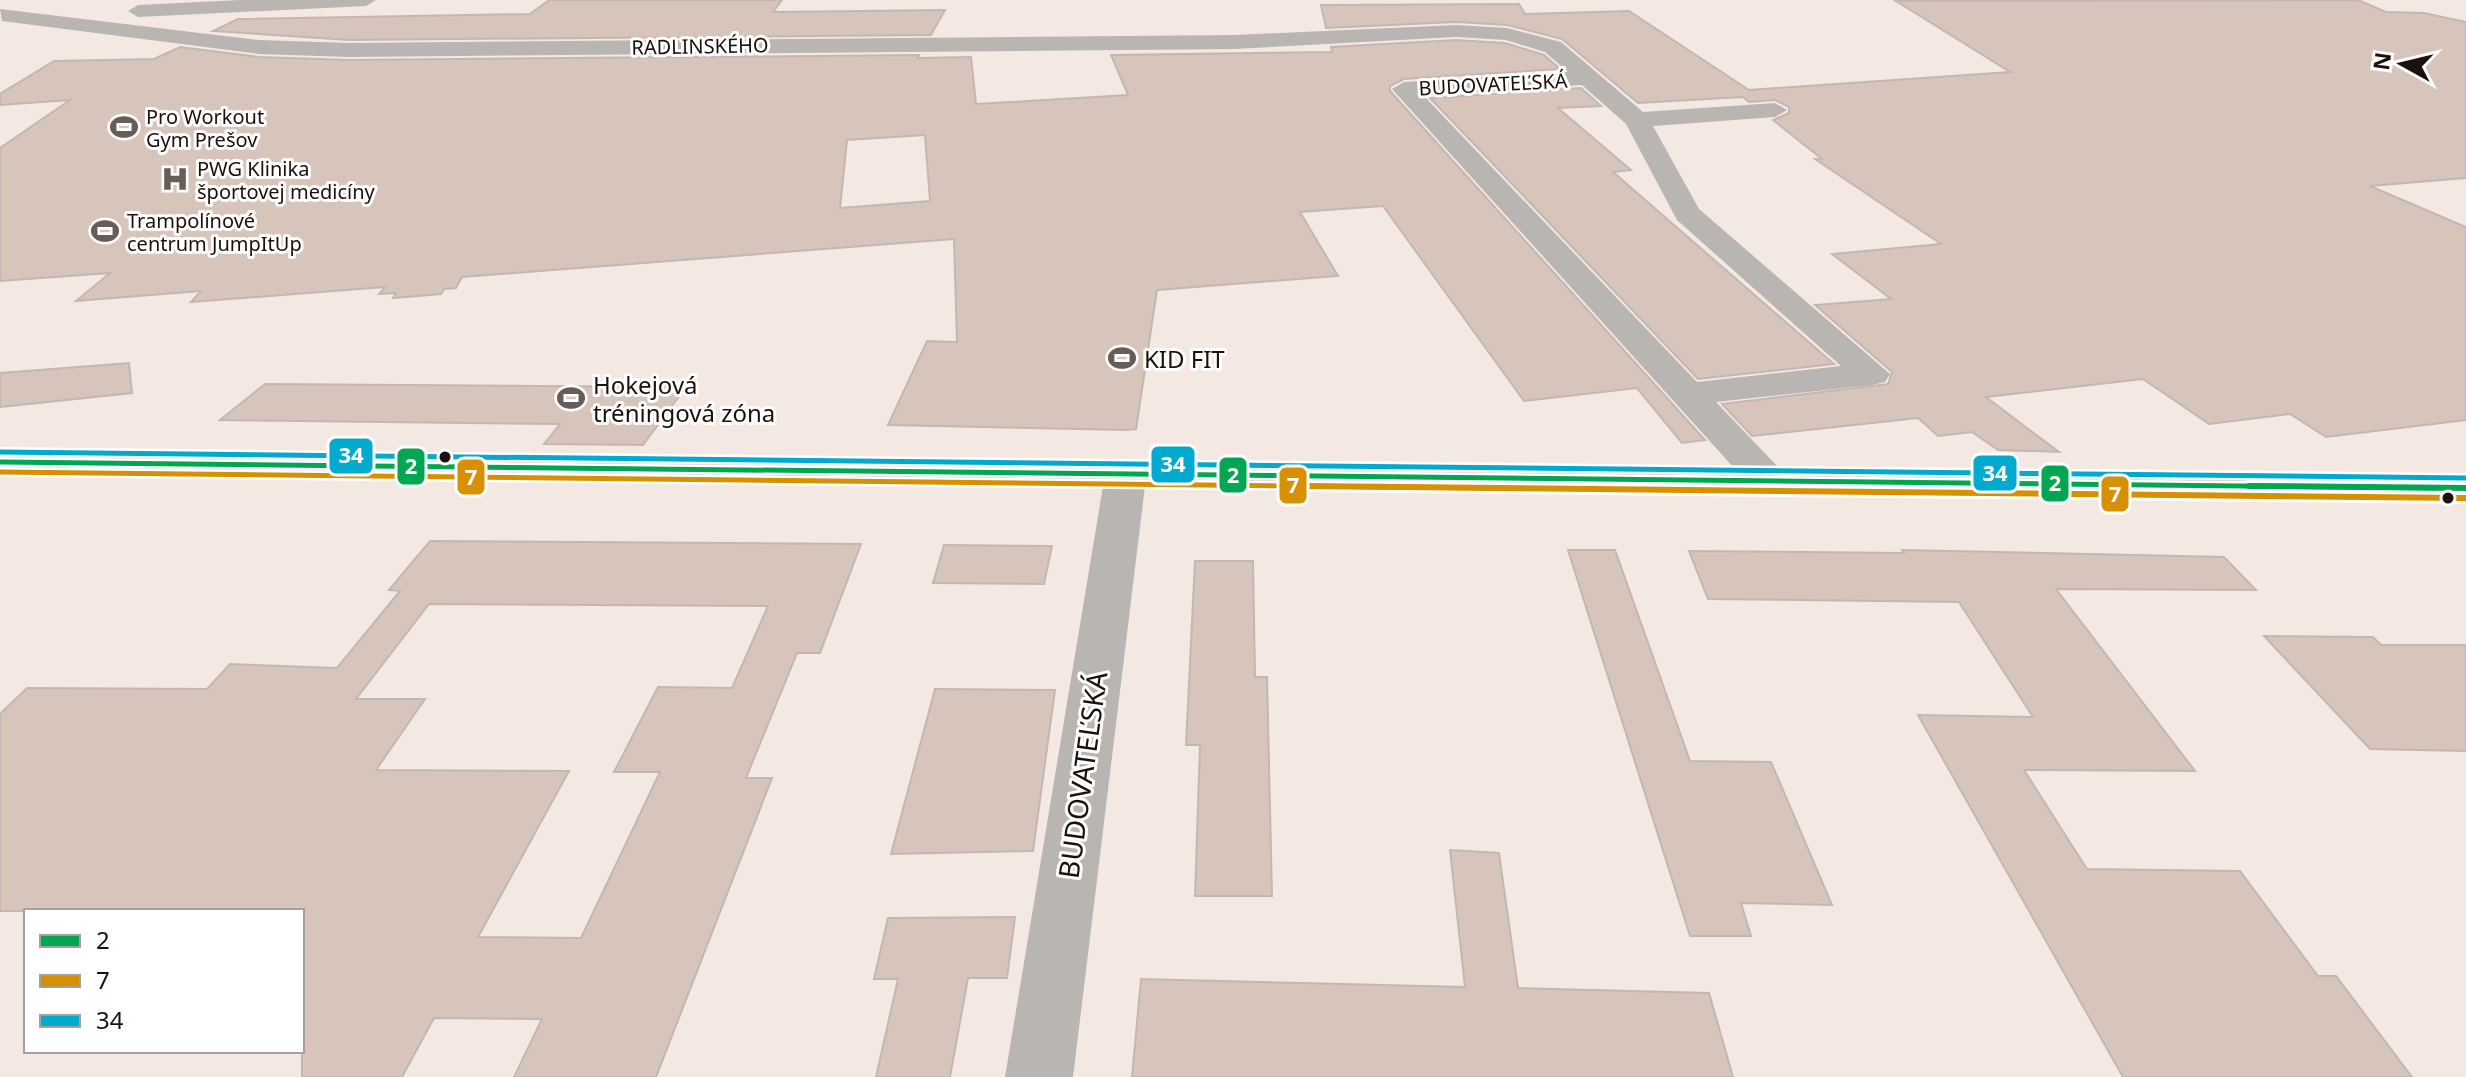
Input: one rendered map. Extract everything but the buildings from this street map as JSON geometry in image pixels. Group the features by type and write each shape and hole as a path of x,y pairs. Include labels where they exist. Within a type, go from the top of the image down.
{"street":[{"name":"RADLINSKÉHO","path":"1,15 366,0"},
{"name":"RADLINSKÉHO","path":"1,15 259,47 349,50 1106,44 1399,34 1507,34 1553,47 1588,78"},
{"name":"BUDOVATEĽSKÁ","path":"1686,394 1872,374 1687,214 1637,120 1588,78 1404,89 1686,394 1767,480"},
{"path":"1637,120 1775,110"},
{"path":"0,462 2466,488"},
{"name":"BUDOVATEĽSKÁ","path":"1039,1077 1126,474"}],"transit line":[{"name":"34","path":"0,452 2466,478"},
{"name":"2","path":"0,462 2466,488"},
{"name":"7","path":"0,472 2466,498"}],"place":[{"name":"Pro Workout Gym Prešov","path":"124,127"},
{"name":"PWG Klinika športovej medicíny","path":"175,179"},
{"name":"Trampolínové centrum JumpItUp","path":"105,231"},
{"name":"KID FIT","path":"1122,358"},
{"name":"Hokejová tréningová zóna","path":"571,398"}]}
